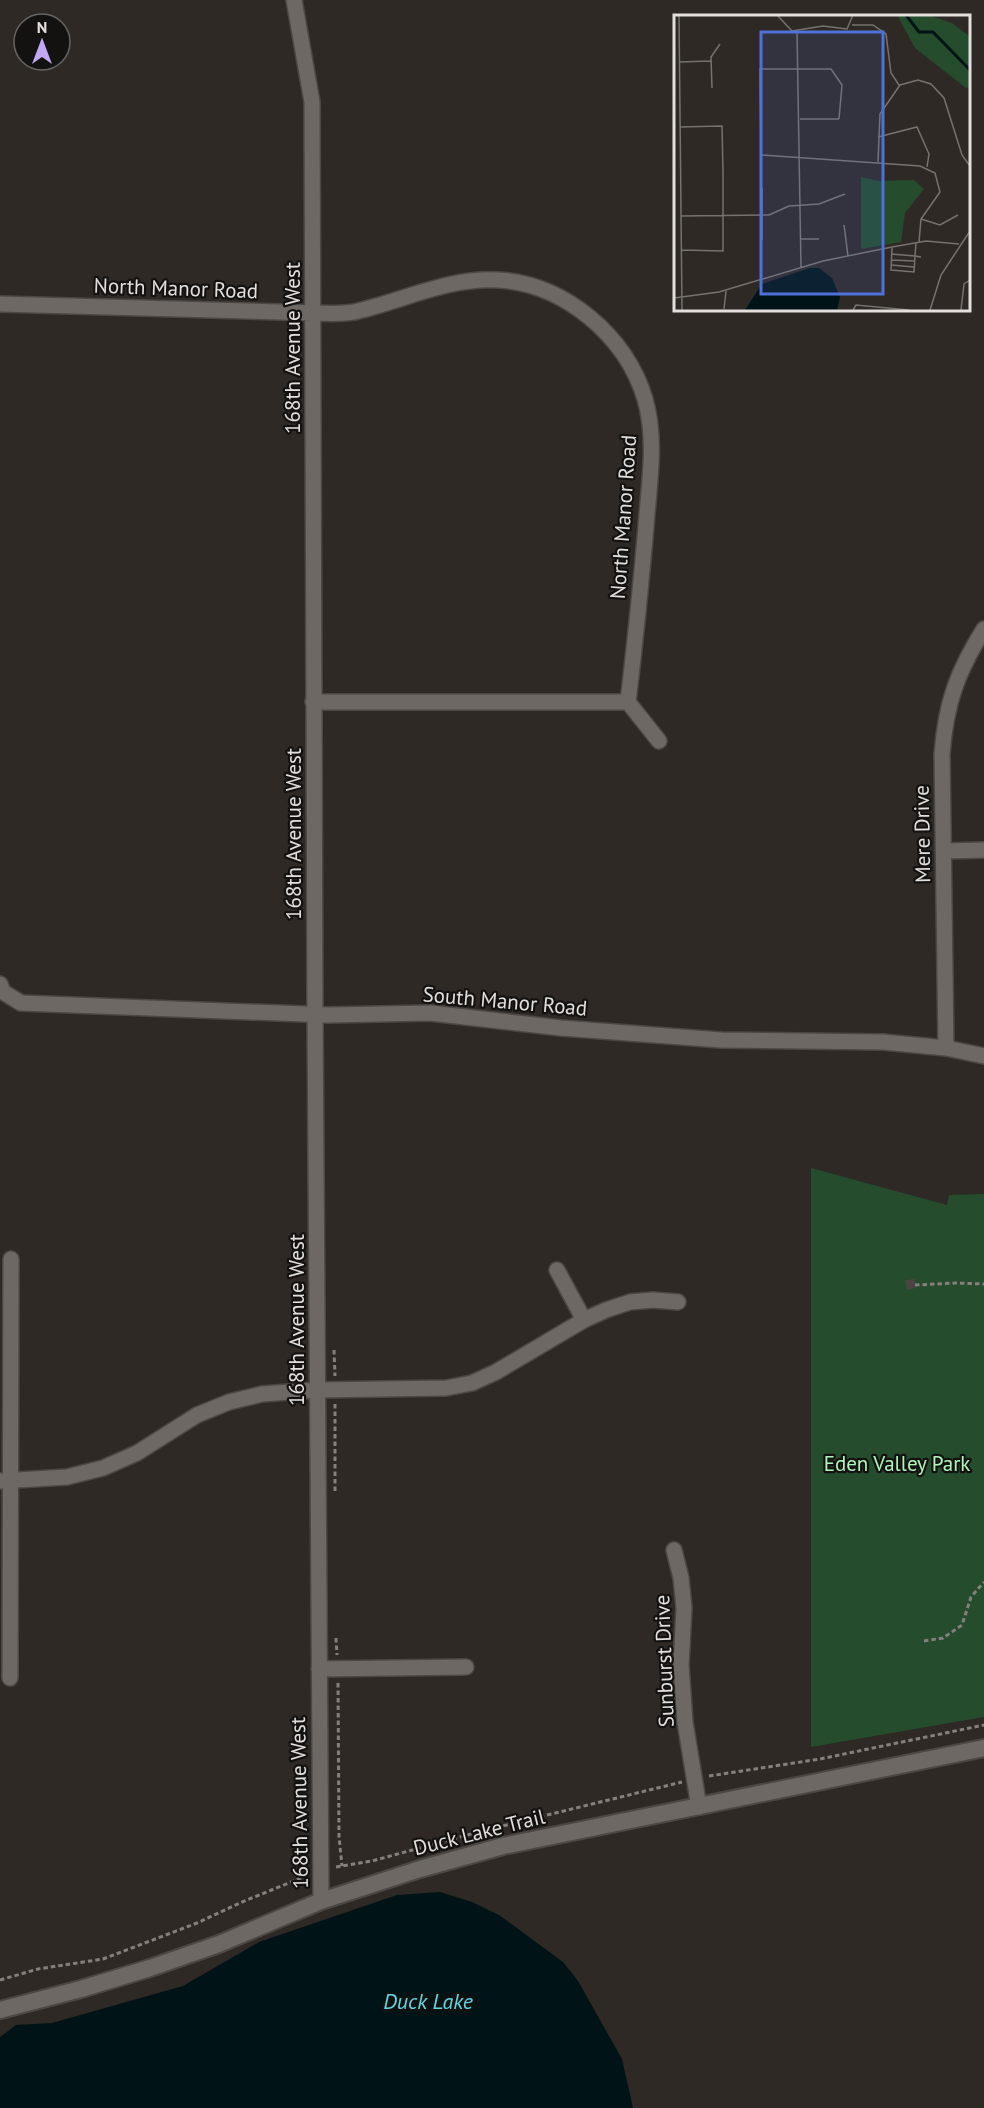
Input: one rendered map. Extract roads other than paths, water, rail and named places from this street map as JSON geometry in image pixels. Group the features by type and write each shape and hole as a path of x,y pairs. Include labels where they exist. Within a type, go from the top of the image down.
{"street":[{"name":"168th Avenue West","path":"294,0 312,102 313,702 321,1900"},
{"name":"North Manor Road","path":"0,304 312,314 355,312 435,287 468,280 501,280 532,286 564,298 591,318 614,341 632,368 645,399 651,431 650,476 628,702"},
{"name":"Mere Drive","path":"946,1048 942,754 945,721 953,691 964,662 984,629"},
{"path":"313,702 628,702 658,741"},
{"path":"944,851 984,850"},
{"name":"South Manor Road","path":"0,984 3,993 21,1002 315,1014 430,1013 561,1028 721,1040 883,1042 946,1048 984,1056"},
{"path":"10,1678 5,1481 11,1259"},
{"path":"557,1270 584,1320"},
{"path":"5,1481 67,1477 103,1468 137,1453 197,1415 229,1402 262,1394 318,1390 446,1388 472,1383 496,1372 584,1320 630,1302 653,1300 678,1302"},
{"name":"Sunburst Drive","path":"674,1550 681,1578 684,1608 681,1665 685,1722 699,1807"},
{"path":"319,1669 466,1667"},
{"name":"Duck Lake Trail","path":"0,2010 150,1968 219,1944 321,1900 503,1846 984,1748"}],"water":[{"name":"Duck Lake","path":"440,1892 472,1902 499,1915 563,1962 578,1981 622,2059 633,2108 0,2108 0,2037 16,2025 52,2023 183,1986 259,1942 397,1895"}],"park label":[{"name":"Eden Valley Park","path":"897,1463"}]}
